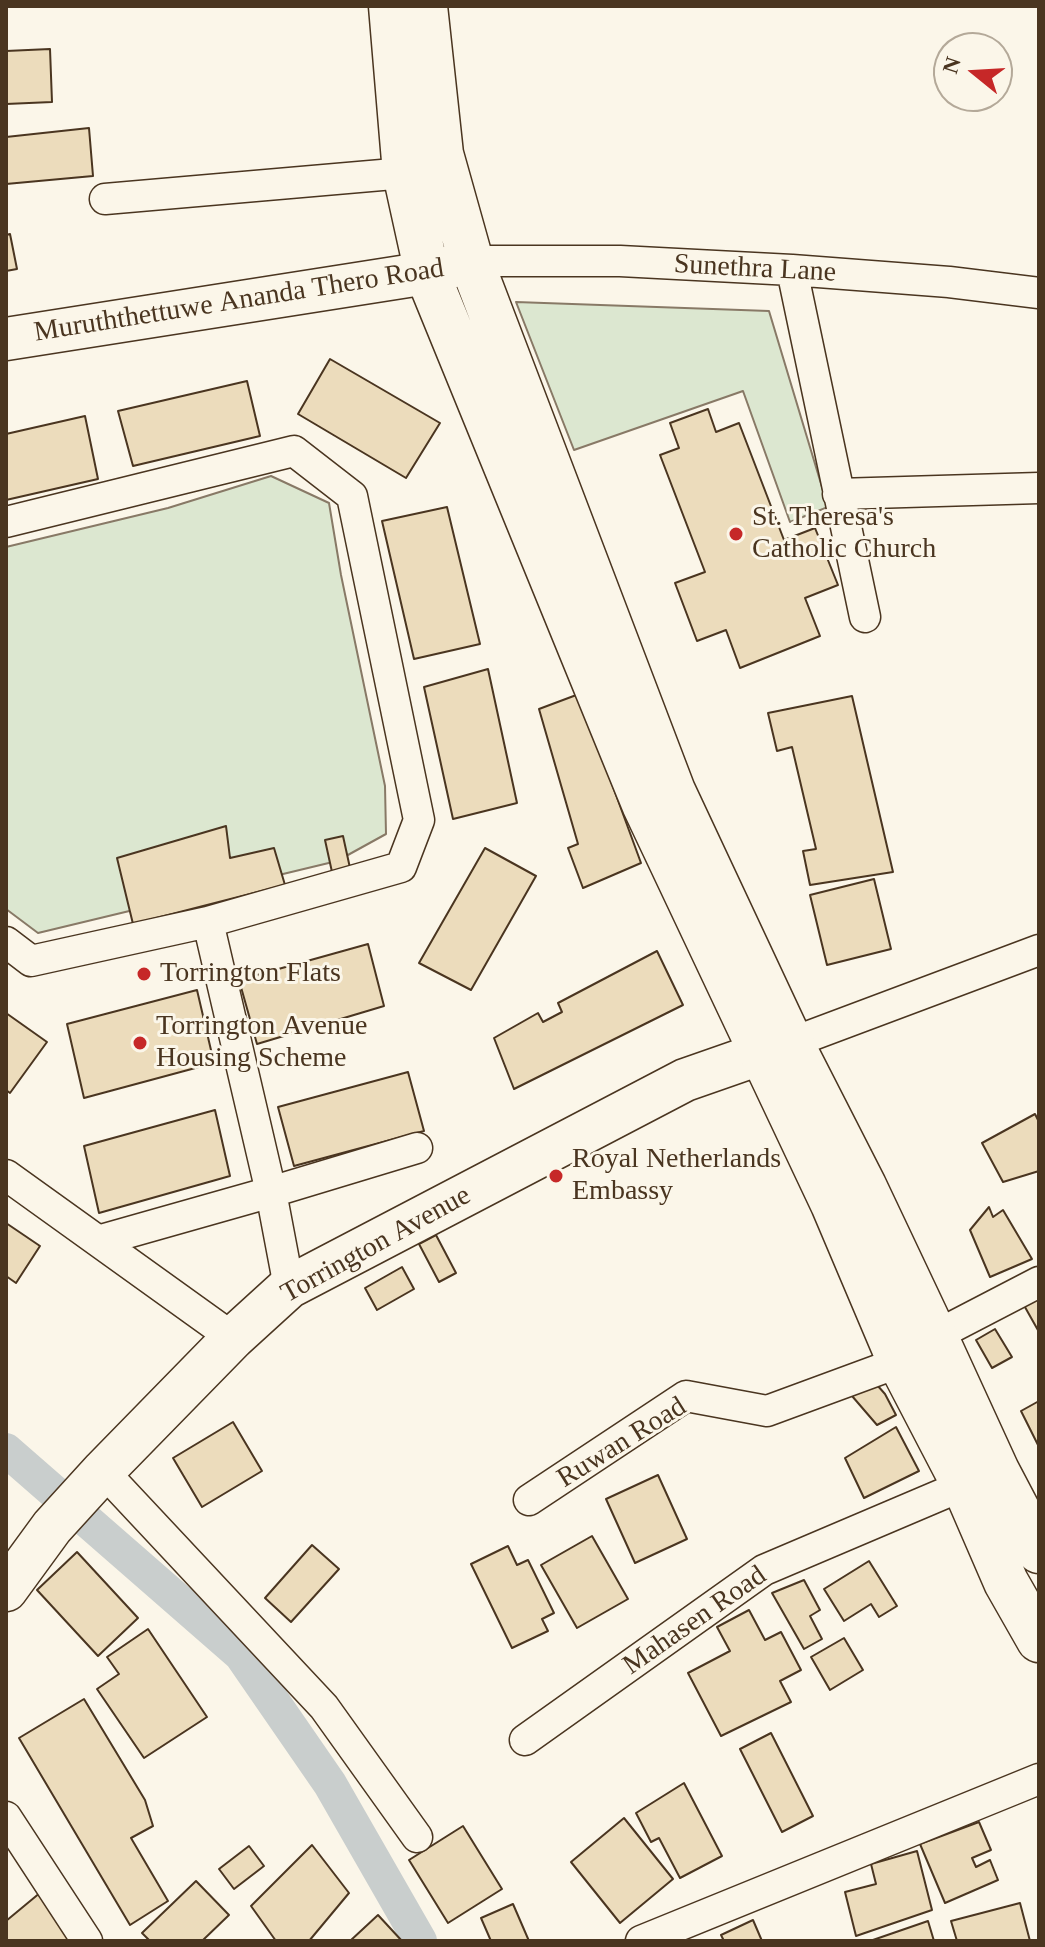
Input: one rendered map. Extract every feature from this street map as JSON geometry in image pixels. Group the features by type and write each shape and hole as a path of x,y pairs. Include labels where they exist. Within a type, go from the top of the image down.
{"main road":[{"path":"391,6 405,173 427,273 644,804 776,1048 864,1186 997,1471 1039,1551"},
{"path":"425,6 441,154 471,261 673,791 776,1048 833,1204 900,1362 964,1485 1006,1582 1039,1640"},
{"name":"Muruththettuwe Ananda Thero Road","path":"6,339 427,273 471,261"},
{"name":"Torrington Avenue","path":"6,1590 52,1527 103,1471 233,1338 289,1287 685,1080 776,1048"}],"street":[{"path":"382,6 391,6"},
{"path":"105,199 405,173"},
{"name":"Sunethra Lane","path":"471,261 620,261 792,270 949,282 1039,293"},
{"path":"792,270 865,617"},
{"path":"6,522 294,451 352,496 419,820 401,867 208,922 31,961 6,942"},
{"path":"838,494 1039,488"},
{"path":"208,922 271,1192 289,1287"},
{"path":"776,1048 1039,950"},
{"path":"98,1241 417,1148"},
{"path":"6,1175 233,1338"},
{"path":"935,1336 1039,1282"},
{"name":"Ruwan Road","path":"529,1500 686,1396 767,1411 900,1362"},
{"path":"103,1471 324,1707 417,1837"},
{"name":"Mahasen Road","path":"525,1740 764,1570 964,1485"},
{"path":"641,1941 1039,1779"},
{"path":"6,1817 87,1941"}],"green space":[{"path":"516,302 769,311 828,507 790,522 743,391 574,450"},
{"path":"271,476 329,503 385,786 386,834 337,861 38,933 6,909 6,547 168,508"}],"building":[{"path":"50,49 52,102 6,104 6,51"},
{"path":"89,128 93,176 6,184 6,137"},
{"path":"10,234 17,269 6,271 6,235"},
{"path":"330,359 440,423 406,478 298,414"},
{"path":"247,381 260,436 133,466 118,411"},
{"name":"St. Theresa's Catholic Church","path":"708,409 716,432 739,423 784,540 815,528 838,585 805,598 820,636 740,668 726,630 697,641 675,583 705,572 660,455 679,448 670,423"},
{"path":"85,416 98,479 6,500 6,434"},
{"path":"447,507 480,644 414,659 382,521"},
{"path":"488,669 517,803 453,819 424,687"},
{"path":"579,694 641,863 583,888 568,848 578,844 539,709"},
{"path":"852,696 893,872 810,885 803,851 816,849 792,747 777,751 768,713"},
{"path":"226,826 230,858 274,848 285,885 133,924 117,858"},
{"path":"343,836 350,868 332,872 325,840"},
{"name":"Torrington Avenue Housing Scheme","path":"485,848 536,876 471,990 419,963"},
{"path":"874,879 891,949 827,965 810,895"},
{"name":"Torrington Avenue Housing Scheme","path":"368,944 384,1006 257,1044 239,980"},
{"path":"657,951 683,1005 514,1089 494,1038 538,1013 543,1022 562,1012 558,1003"},
{"name":"Torrington Avenue Housing Scheme","path":"197,990 214,1063 84,1098 67,1024"},
{"path":"6,1013 47,1042 10,1093 6,1090"},
{"name":"Torrington Avenue Housing Scheme","path":"408,1072 424,1131 294,1166 278,1107"},
{"name":"Torrington Avenue Housing Scheme","path":"215,1110 230,1176 99,1213 84,1146"},
{"path":"1035,1114 1039,1122 1039,1171 1003,1182 982,1143"},
{"path":"989,1207 993,1217 1003,1210 1032,1259 990,1277 970,1230"},
{"path":"6,1223 40,1246 16,1283 6,1276"},
{"path":"436,1235 456,1273 439,1282 419,1244"},
{"path":"402,1267 414,1289 377,1310 365,1288"},
{"path":"1039,1289 1039,1332 1021,1300"},
{"path":"995,1329 1012,1357 992,1368 976,1340"},
{"path":"870,1377 885,1394 896,1415 877,1425 846,1389"},
{"path":"1039,1401 1039,1447 1021,1411"},
{"path":"233,1422 262,1471 202,1507 173,1458"},
{"path":"896,1427 919,1471 864,1498 845,1458"},
{"path":"658,1475 687,1539 635,1563 606,1499"},
{"path":"592,1536 628,1599 577,1628 541,1565"},
{"path":"312,1545 339,1569 291,1622 265,1598"},
{"path":"508,1546 517,1565 528,1560 554,1613 542,1619 548,1631 512,1648 471,1564"},
{"path":"77,1552 138,1618 98,1656 37,1590"},
{"path":"869,1561 897,1606 879,1617 871,1604 844,1621 824,1589"},
{"path":"804,1580 820,1610 810,1616 822,1639 804,1649 772,1593"},
{"path":"749,1610 765,1640 781,1632 801,1670 780,1681 791,1702 721,1736 688,1673 730,1651 717,1627"},
{"path":"148,1629 207,1717 144,1758 97,1689 119,1674 107,1657"},
{"path":"844,1638 863,1670 830,1690 811,1657"},
{"path":"84,1699 145,1800 153,1826 131,1838 168,1901 130,1925 19,1738"},
{"path":"771,1733 813,1816 782,1832 740,1749"},
{"path":"684,1783 722,1856 680,1878 659,1838 651,1842 636,1813"},
{"path":"624,1818 673,1879 620,1923 571,1862"},
{"path":"979,1822 991,1850 972,1858 976,1867 990,1860 998,1880 945,1903 920,1844"},
{"path":"463,1826 502,1889 448,1923 409,1860"},
{"path":"312,1845 349,1893 309,1941 276,1941 251,1906"},
{"path":"249,1846 264,1866 234,1889 219,1869"},
{"path":"917,1851 932,1910 856,1936 845,1892 876,1884 871,1864"},
{"path":"196,1881 229,1915 202,1941 150,1941 142,1933"},
{"path":"41,1892 81,1941 6,1941 6,1921"},
{"path":"1020,1903 1030,1941 957,1941 951,1921"},
{"path":"513,1904 529,1941 491,1941 481,1918"},
{"path":"378,1915 402,1941 350,1941"},
{"path":"753,1920 762,1941 724,1941 721,1935"},
{"path":"928,1921 934,1941 870,1941"}],"waterway":[{"path":"6,1450 241,1655 330,1784 420,1941"}],"place":[{"name":"St. Theresa's Catholic Church","path":"736,534"},
{"name":"Torrington Flats","path":"144,974"},
{"name":"Torrington Avenue Housing Scheme","path":"140,1043"},
{"name":"Royal Netherlands Embassy","path":"556,1176"}]}
